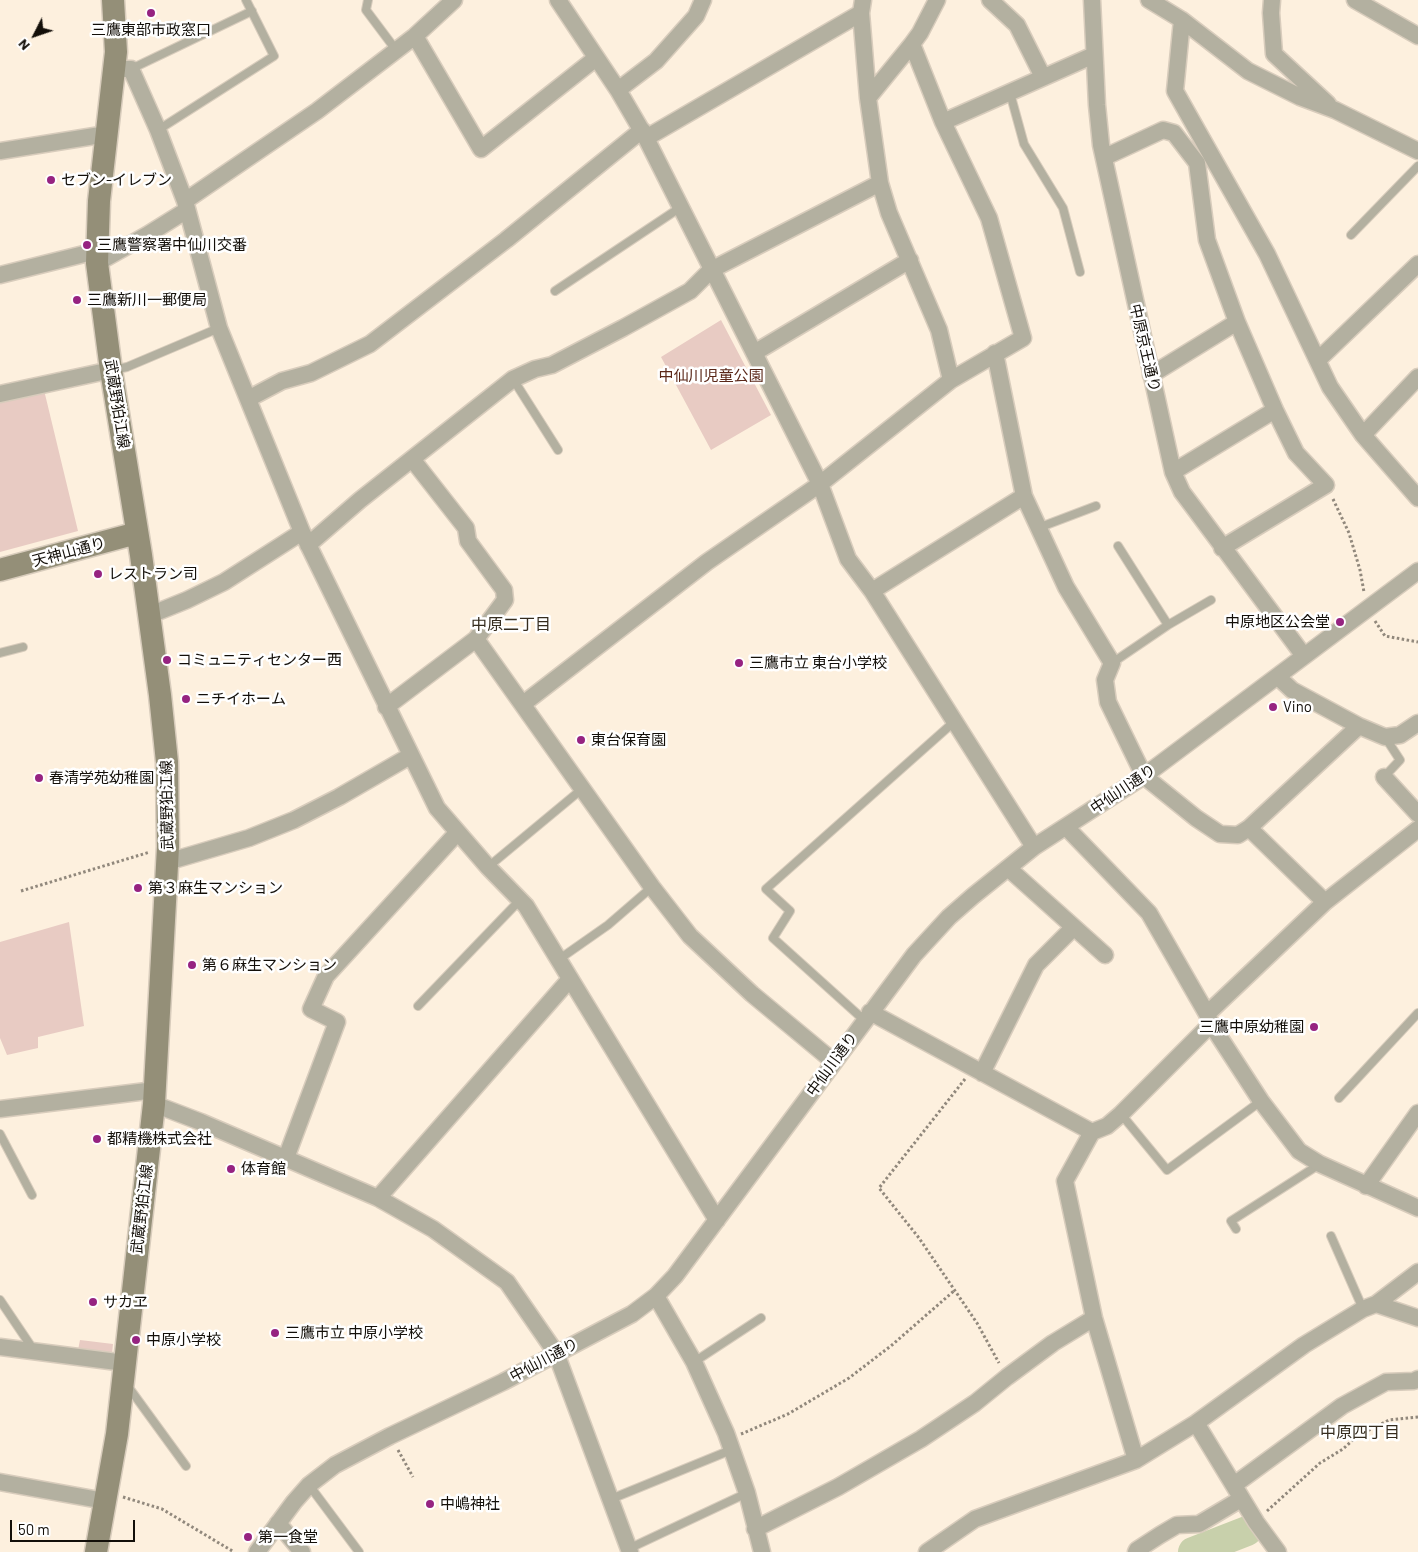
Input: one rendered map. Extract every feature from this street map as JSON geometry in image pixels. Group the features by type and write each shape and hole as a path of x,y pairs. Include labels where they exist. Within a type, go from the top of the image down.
{"main road":[{"name":"武蔵野狛江線","path":"96,1552 117,1434 154,1097 167,855 167,762 150,614 111,370 97,257 99,202 107,134 122,69 116,52 113,0"},
{"name":"天神山通り","path":"0,570 137,534"}],"street":[{"path":"0,275 97,257 147,235 317,112 415,36 454,0"},
{"path":"558,0 618,90 644,134 820,484 848,558 872,591 1034,847"},
{"path":"618,90 656,61 696,16 703,0"},
{"path":"868,98 920,33 937,0"},
{"path":"990,0 1017,26 1043,77"},
{"name":"中原京王通り","path":"1092,0 1101,145 1172,472 1182,492 1222,548 1304,656"},
{"path":"1149,0 1166,5 1182,20 1248,71 1300,97 1335,110 1418,150"},
{"path":"1272,0 1274,54 1335,110"},
{"path":"1357,1 1418,36"},
{"path":"248,400 282,381 311,373 370,344 644,134 862,6 868,98 880,183 889,213 939,330 951,380"},
{"path":"1182,20 1175,91 1266,254 1330,387 1363,435 1418,498"},
{"path":"415,36 481,149 596,58"},
{"path":"523,704 707,562 820,484 951,380 1023,338 990,218 943,122 912,44"},
{"path":"943,122 1094,55"},
{"path":"122,69 158,130 186,205 219,328 305,538 436,808 488,867 526,906 717,1220"},
{"path":"1105,157 1163,130 1174,133 1197,162 1207,240 1237,322 1296,453 1326,484 1222,548"},
{"path":"0,151 107,134"},
{"path":"150,614 187,600 224,582 305,538 360,500 513,380 535,369 552,366 623,328 690,291 712,270 880,183"},
{"path":"754,353 910,260"},
{"path":"1318,360 1418,264"},
{"path":"1151,375 1237,322"},
{"path":"995,353 1024,496 1066,586 1112,663 1105,680 1108,702 1144,776 1196,818 1220,834 1238,834 1249,828 1359,726"},
{"path":"0,394 111,370"},
{"path":"1363,435 1418,377"},
{"path":"1172,472 1275,410"},
{"path":"386,707 476,639 505,600 504,590 468,541 466,528 412,459"},
{"path":"872,591 1024,496"},
{"name":"中仙川通り","path":"257,1552 309,1485 335,1465 502,1382 632,1314 656,1296 675,1276 914,955 949,918 1034,847 1144,776 1418,571"},
{"path":"476,639 652,887 690,936 752,994 834,1062"},
{"path":"1278,677 1292,690 1359,726 1385,737 1400,736 1418,723"},
{"path":"167,855 249,838 294,820 339,798 410,756"},
{"path":"1384,777 1418,814"},
{"path":"1066,827 1149,913 1209,1019 1261,1101 1299,1151 1320,1164 1418,1208"},
{"path":"1249,828 1325,902"},
{"path":"1136,1460 1094,1318 1065,1181 1092,1132 1107,1126 1121,1114 1209,1019 1325,902 1418,829"},
{"path":"286,1158 338,1022 311,1009 326,976 457,833"},
{"path":"1008,868 1105,955"},
{"path":"978,1070 1036,965 1073,928"},
{"path":"378,1198 570,979"},
{"path":"867,1016 978,1070 1092,1132"},
{"path":"0,1109 154,1097 201,1122 378,1198 433,1229 507,1282 556,1354 629,1550"},
{"path":"1366,1186 1418,1113"},
{"path":"928,1552 975,1519 1136,1460 1196,1423 1304,1345 1370,1307 1418,1272"},
{"path":"656,1296 694,1362 729,1445 746,1493 762,1552"},
{"path":"1370,1307 1418,1318"},
{"path":"755,1529 838,1487 920,1440 975,1403 1053,1343 1094,1318"},
{"path":"0,1347 34,1351 124,1371"},
{"path":"1136,1552 1177,1525 1199,1524 1342,1406 1386,1382 1417,1382"},
{"path":"1196,1423 1256,1522 1278,1552"},
{"path":"0,1482 105,1501"},
{"path":"278,1523 302,1552"}],"lane":[{"path":"158,130 274,56 246,0"},
{"path":"368,0 366,10 396,50"},
{"path":"122,69 252,11"},
{"path":"1010,93 1024,144 1063,208 1080,272"},
{"path":"1352,235 1418,166"},
{"path":"555,292 681,207"},
{"path":"111,370 127,367 219,328"},
{"path":"513,380 558,450"},
{"path":"1038,528 1096,506"},
{"path":"1118,546 1168,625"},
{"path":"1112,663 1168,625 1211,600"},
{"path":"0,653 23,647"},
{"path":"867,1016 773,938 790,911 766,889 955,721"},
{"path":"1384,777 1400,760 1385,737"},
{"path":"488,867 582,789"},
{"path":"558,960 608,925 652,887"},
{"path":"418,1006 520,900"},
{"path":"1339,1098 1418,1013"},
{"path":"1121,1114 1167,1170 1261,1101"},
{"path":"0,1134 32,1195"},
{"path":"1236,1229 1231,1221 1320,1164"},
{"path":"1331,1236 1370,1307"},
{"path":"0,1300 34,1351"},
{"path":"694,1362 761,1318"},
{"path":"124,1371 186,1466"},
{"path":"611,1499 729,1445"},
{"path":"309,1485 359,1552"},
{"path":"629,1550 746,1493"}],"path":[{"path":"1326,484 1349,534 1360,570 1367,610 1386,636 1418,642"},
{"path":"21,891 167,855"},
{"path":"978,1070 879,1188 919,1238 955,1290 977,1323 1007,1377"},
{"path":"729,1445 788,1414 848,1378 892,1345 955,1290"},
{"path":"1256,1522 1320,1463 1343,1449 1357,1436 1390,1420 1418,1417"},
{"path":"390,1436 413,1477"},
{"path":"105,1501 117,1495 162,1510 234,1552"}],"green space":[{"name":"中仙川児童公園","path":"721,320 771,415 711,450 661,357"},
{"path":"44,390 78,531 0,552 0,400"},
{"path":"69,922 84,1026 38,1037 38,1048 7,1055 0,1038 0,942"},
{"path":"80,1340 113,1344 112,1354 78,1350"}],"waterway":[{"path":"1193,1552 1247,1531"}],"place":[{"name":"三鷹東部市政窓口","path":"151,13"},
{"name":"セブン-イレブン","path":"51,180"},
{"name":"三鷹警察署中仙川交番","path":"87,245"},
{"name":"三鷹新川一郵便局","path":"77,300"},
{"name":"レストラン司","path":"98,574"},
{"name":"中原地区公会堂","path":"1340,622"},
{"name":"コミュニティセンター西","path":"167,660"},
{"name":"三鷹市立 東台小学校","path":"739,663"},
{"name":"ニチイホーム","path":"186,699"},
{"name":"Vino","path":"1273,707"},
{"name":"東台保育園","path":"581,740"},
{"name":"春清学苑幼稚園","path":"39,778"},
{"name":"第３麻生マンション","path":"138,888"},
{"name":"第６麻生マンション","path":"192,965"},
{"name":"三鷹中原幼稚園","path":"1314,1027"},
{"name":"都精機株式会社","path":"97,1139"},
{"name":"体育館","path":"231,1169"},
{"name":"サカヱ","path":"93,1302"},
{"name":"三鷹市立 中原小学校","path":"275,1333"},
{"name":"中原小学校","path":"136,1340"},
{"name":"中嶋神社","path":"430,1504"},
{"name":"第一食堂","path":"248,1537"}],"district":[{"name":"中原二丁目","path":"511,625"},
{"name":"中原四丁目","path":"1360,1433"}]}
